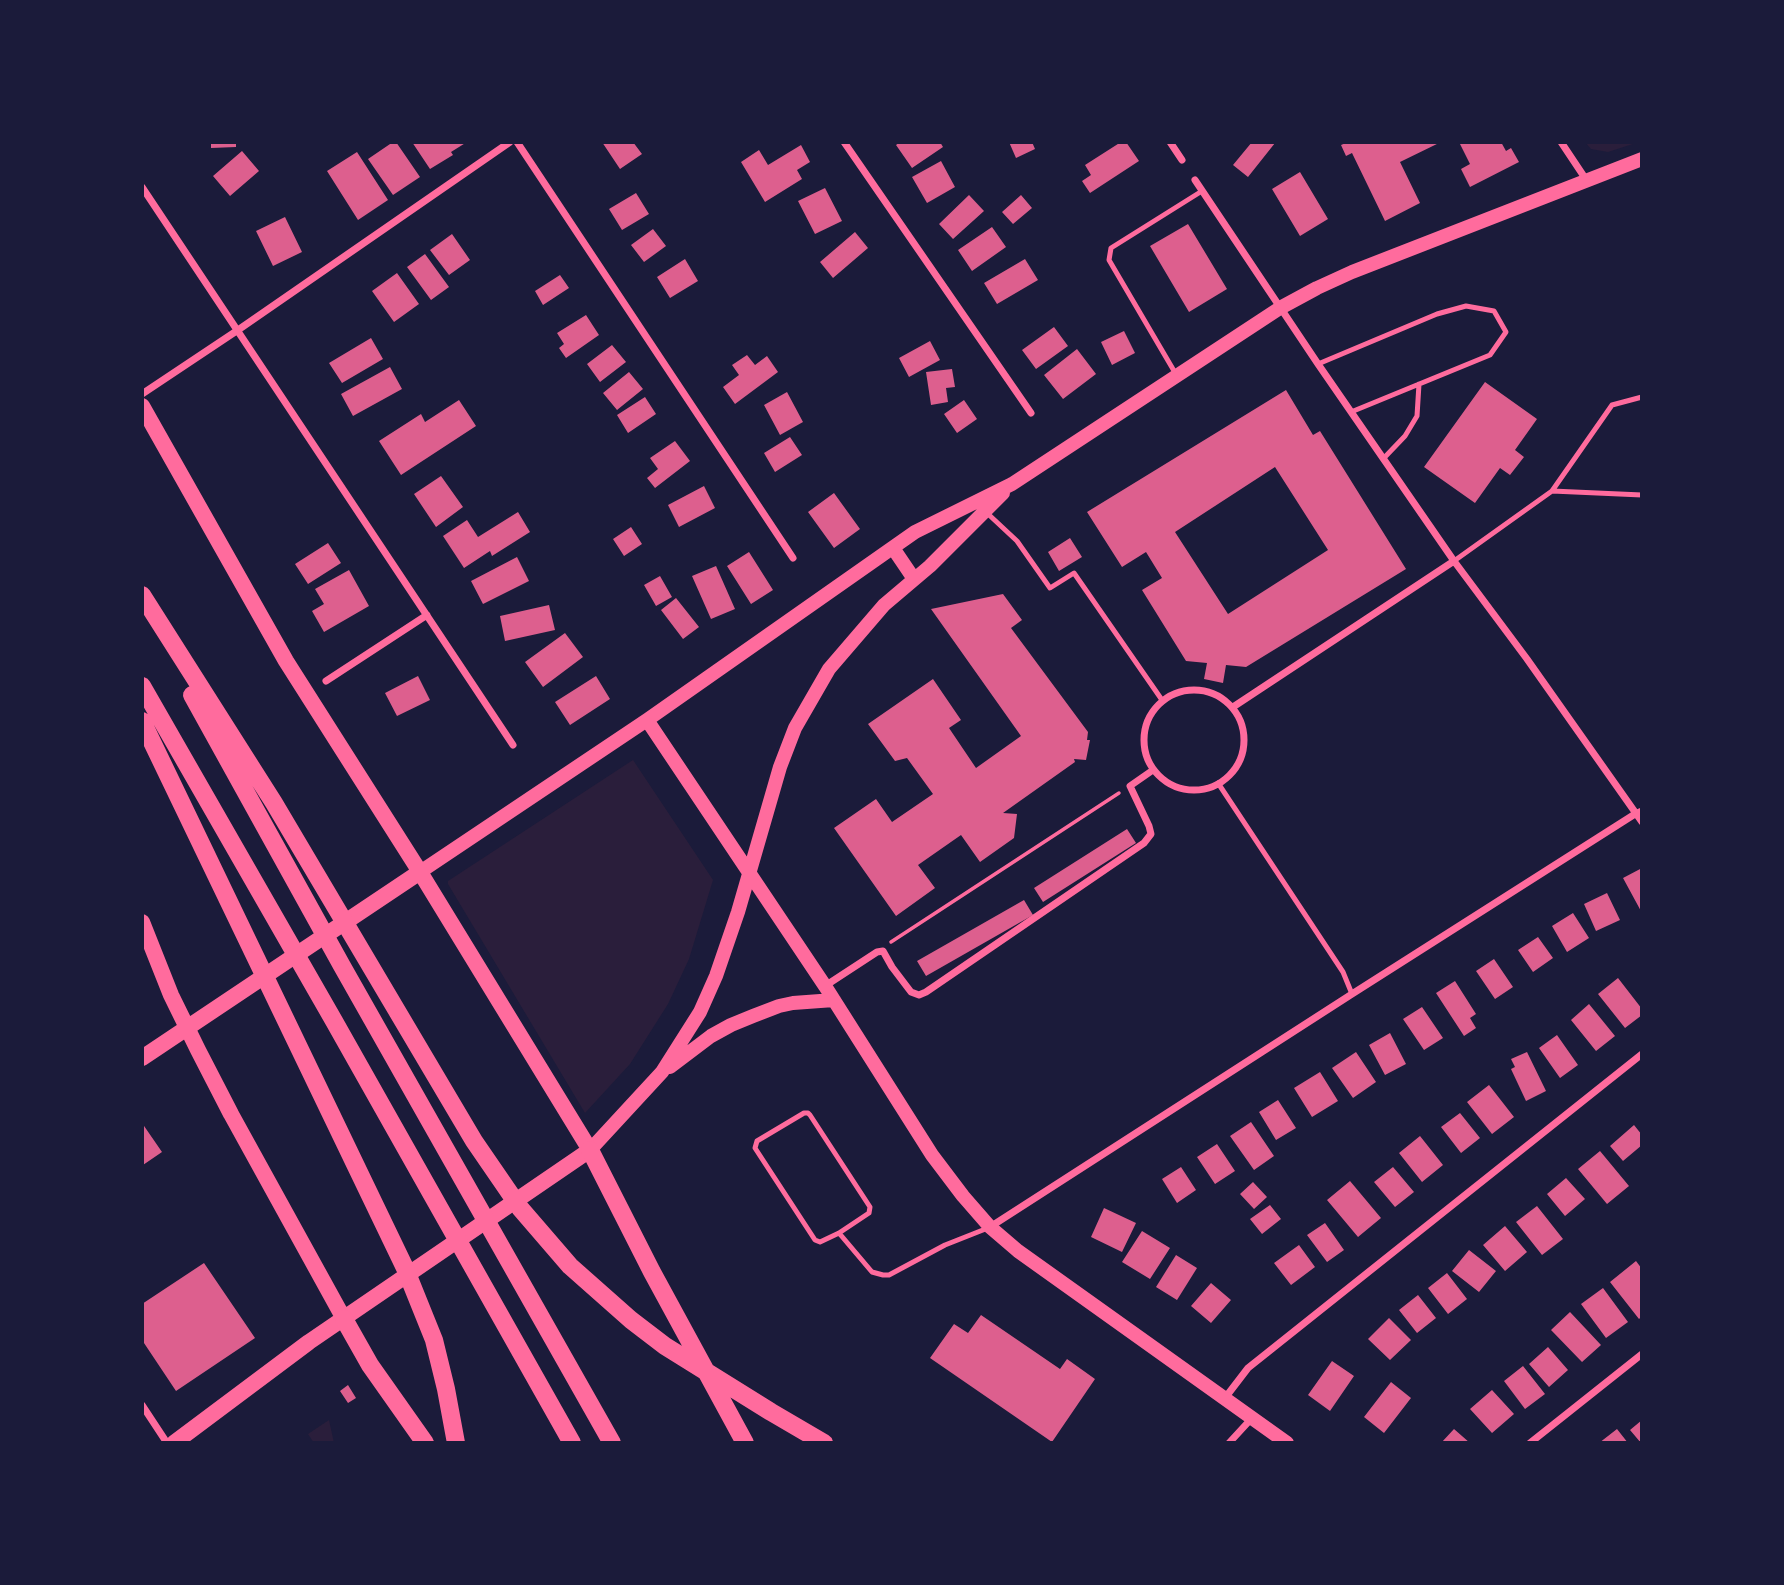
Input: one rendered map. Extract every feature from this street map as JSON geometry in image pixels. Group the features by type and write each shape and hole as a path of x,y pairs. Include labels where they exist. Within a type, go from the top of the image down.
{"highway":[{"path":"142,595 274,803 474,1142 520,1208 570,1266 631,1320 666,1346 824,1443"},
{"path":"142,603 342,966 612,1443"},
{"path":"142,686 572,1443"},
{"path":"142,721 405,1268 434,1340 456,1443"},
{"path":"590,1150 652,1272 745,1443"},
{"path":"344,1319 370,1365 425,1443"},
{"path":"771,1412 816,1443"}],"main road":[{"path":"142,1058 647,720 915,532 1012,484 1280,308 1352,272 1642,159"},
{"path":"142,406 286,661 420,872 590,1150"},
{"path":"174,1443 270,1370 590,1150 662,1072 700,1012 716,976 780,767 795,728 812,696 829,669 884,605 930,566 1012,484"},
{"path":"892,548 914,579"},
{"path":"647,720 825,986 932,1155 990,1227 1018,1251 1287,1443"},
{"path":"142,922 187,1028 231,1114 344,1319"},
{"path":"662,1072 711,1036 752,1016 793,1003 834,1000"}],"street":[{"path":"142,394 510,142"},
{"path":"517,142 793,558"},
{"path":"844,142 1031,413"},
{"path":"1170,142 1182,160"},
{"path":"1561,142 1587,181"},
{"path":"1195,180 1318,365 1454,561 1639,812 1642,822"},
{"path":"142,187 513,745"},
{"path":"1233,707 1454,561"},
{"path":"326,681 427,615"},
{"path":"1186,689 1212,692 1233,707 1244,732 1241,759 1225,780 1200,791 1174,787 1153,770 1143,746 1146,720 1162,700 1186,689"},
{"path":"825,986 877,952 883,951 911,992 919,995 926,992 1143,843 1151,834 1130,786 1153,770"},
{"path":"990,1227 1639,812"},
{"path":"1224,1398 1248,1368 1642,1054"},
{"path":"1530,1443 1642,1354"},
{"path":"142,1405 167,1443"},
{"path":"1229,1443 1252,1418"}],"lane":[{"path":"1177,376 1109,260 1111,248 1202,191"},
{"path":"1318,365 1437,314 1466,306 1494,311 1506,332 1490,355 1351,412"},
{"path":"1383,459 1405,436 1417,416 1419,384"},
{"path":"1454,561 1552,491 1612,405 1642,397"},
{"path":"1552,491 1642,495"},
{"path":"985,511 1017,541 1051,588 1074,573 1162,700"},
{"path":"1218,783 1343,972 1352,994"},
{"path":"804,1113 810,1115 870,1206 869,1213 839,1233 820,1242 815,1240 755,1148 757,1141 804,1113"},
{"path":"839,1233 872,1272 889,1275 945,1245 990,1227"}],"path":[{"path":"883,951 896,938 1130,786"}],"shaded area":[{"path":"1585,142 1639,142 1608,152 1591,149"},
{"path":"633,760 713,880 689,959 668,1004 630,1064 585,1113 448,881"},
{"path":"329,1420 334,1443 314,1443 308,1434"}],"building":[{"path":"211,142 236,142 236,147 211,148"},
{"path":"396,142 420,177 393,195 368,159"},
{"path":"412,142 467,142 451,152 453,155 430,169"},
{"path":"602,142 633,142 642,154 620,169"},
{"path":"900,142 940,142 943,147 912,168 896,145"},
{"path":"1009,142 1032,142 1035,149 1016,158"},
{"path":"1121,142 1126,142 1139,161 1090,193 1082,181 1091,175 1085,165"},
{"path":"1252,142 1275,143 1248,177 1233,165"},
{"path":"1348,142 1441,142 1400,162 1420,203 1385,221 1352,153 1346,156 1341,145"},
{"path":"1459,142 1501,142 1506,151 1511,148 1519,162 1470,187 1461,169 1470,164"},
{"path":"801,145 810,162 797,170 802,179 765,202 741,162 759,150 768,165"},
{"path":"242,151 259,171 230,196 213,176"},
{"path":"357,152 388,200 358,220 327,171"},
{"path":"941,161 955,187 927,203 912,177"},
{"path":"1300,172 1328,219 1300,236 1272,189"},
{"path":"825,188 842,221 815,234 798,201"},
{"path":"636,193 649,214 622,230 609,209"},
{"path":"969,195 984,211 953,239 939,224"},
{"path":"1021,195 1032,208 1013,224 1002,212"},
{"path":"285,217 302,252 273,266 256,231"},
{"path":"1188,224 1227,289 1189,312 1150,246"},
{"path":"992,227 1006,247 972,271 958,250"},
{"path":"653,229 666,246 644,262 631,245"},
{"path":"855,232 868,248 833,278 820,262"},
{"path":"452,234 470,260 449,275 430,250"},
{"path":"425,254 449,287 431,300 407,267"},
{"path":"685,259 698,281 670,298 657,277"},
{"path":"1025,259 1038,280 997,304 984,283"},
{"path":"397,273 419,304 394,322 372,291"},
{"path":"560,275 569,288 543,305 535,291"},
{"path":"586,315 599,335 566,358 559,348 564,344 557,333"},
{"path":"1054,327 1068,346 1036,369 1022,350"},
{"path":"1124,331 1135,353 1112,365 1101,342"},
{"path":"371,338 383,359 342,383 329,363"},
{"path":"930,341 940,360 909,377 899,358"},
{"path":"612,345 626,362 600,382 587,364"},
{"path":"1077,349 1096,374 1063,399 1044,375"},
{"path":"747,355 755,365 767,356 778,372 735,404 723,387 739,375 732,365"},
{"path":"390,367 402,389 353,416 341,394"},
{"path":"952,369 955,387 946,388 948,402 931,405 926,372"},
{"path":"629,372 643,389 617,410 603,393"},
{"path":"1485,382 1537,419 1515,450 1524,457 1510,475 1500,468 1475,503 1424,467"},
{"path":"1286,390 1313,435 1320,431 1406,569 1246,667 1226,665 1223,683 1204,679 1207,663 1186,661 1142,590 1162,578 1146,552 1122,567 1087,512","holes":["1275,467 1328,550 1228,614 1175,532"]},
{"path":"787,392 803,422 780,435 764,405"},
{"path":"645,397 656,414 628,433 617,415"},
{"path":"459,400 476,426 401,475 379,441 421,414 425,422"},
{"path":"964,400 977,419 957,433 944,414"},
{"path":"790,437 802,455 775,472 764,453"},
{"path":"675,441 690,461 655,488 647,478 658,469 650,458"},
{"path":"441,476 463,507 436,527 414,494"},
{"path":"704,486 715,508 679,527 668,505"},
{"path":"834,493 860,529 834,548 808,512"},
{"path":"518,512 530,532 492,556 490,551 464,568 443,536 467,520 478,537"},
{"path":"631,527 642,544 624,556 613,539"},
{"path":"1070,538 1082,557 1059,571 1048,552"},
{"path":"328,543 341,563 308,584 295,564"},
{"path":"749,552 773,590 751,604 727,566"},
{"path":"517,557 529,581 483,604 471,581"},
{"path":"716,566 735,609 711,619 692,576"},
{"path":"349,570 369,606 324,632 312,611 324,604 315,589"},
{"path":"660,576 672,597 656,606 644,585"},
{"path":"1003,594 1022,620 1011,628 1088,732 1087,740 1090,740 1086,760 1074,759 1075,762 1003,813 1017,814 1014,838 980,862 961,835 918,865 935,888 896,916 834,828 876,799 892,822 933,794 907,758 895,761 868,724 933,679 961,720 949,728 976,768 1021,736 931,609"},
{"path":"676,598 699,627 683,639 661,610"},
{"path":"549,605 555,630 505,641 500,616"},
{"path":"565,633 583,657 543,687 525,662"},
{"path":"418,676 430,700 397,716 385,693"},
{"path":"596,676 610,699 570,725 555,702"},
{"path":"1127,829 1136,843 1043,902 1034,888"},
{"path":"1642,868 1642,913 1623,878"},
{"path":"1607,893 1620,920 1596,931 1584,904"},
{"path":"1024,900 1033,915 926,976 917,961"},
{"path":"1573,913 1589,938 1567,952 1552,926"},
{"path":"1538,937 1553,958 1533,972 1518,950"},
{"path":"1494,959 1513,987 1495,999 1476,971"},
{"path":"1618,978 1642,1009 1642,1015 1625,1028 1598,994"},
{"path":"1455,981 1476,1014 1470,1018 1476,1028 1464,1036 1436,993"},
{"path":"1589,1004 1615,1036 1596,1051 1571,1020"},
{"path":"1422,1007 1443,1038 1424,1050 1403,1019"},
{"path":"1390,1033 1406,1064 1385,1075 1369,1045"},
{"path":"1557,1035 1578,1065 1560,1078 1539,1048"},
{"path":"1356,1052 1376,1082 1353,1098 1332,1068"},
{"path":"1527,1052 1546,1091 1526,1101 1511,1069 1515,1067 1511,1059"},
{"path":"1320,1072 1338,1101 1312,1117 1294,1088"},
{"path":"1489,1085 1514,1117 1492,1134 1467,1102"},
{"path":"1278,1100 1296,1128 1276,1140 1259,1112"},
{"path":"1460,1113 1480,1138 1461,1153 1441,1127"},
{"path":"1251,1122 1274,1156 1254,1170 1230,1136"},
{"path":"142,1123 162,1152 143,1165 142,1162"},
{"path":"1634,1125 1642,1135 1642,1145 1623,1161 1610,1146"},
{"path":"1420,1136 1443,1165 1422,1182 1399,1153"},
{"path":"1217,1144 1235,1171 1215,1184 1197,1157"},
{"path":"1600,1151 1629,1186 1607,1204 1578,1169"},
{"path":"1181,1167 1196,1190 1177,1203 1162,1179"},
{"path":"1393,1167 1414,1192 1395,1207 1374,1182"},
{"path":"1566,1178 1585,1199 1565,1216 1547,1194"},
{"path":"1350,1181 1381,1218 1358,1237 1327,1200"},
{"path":"1253,1182 1267,1197 1254,1209 1240,1194"},
{"path":"1270,1205 1281,1219 1262,1234 1250,1219"},
{"path":"1537,1206 1563,1239 1542,1255 1516,1222"},
{"path":"1104,1208 1136,1223 1122,1252 1091,1237"},
{"path":"1325,1223 1344,1250 1327,1262 1307,1235"},
{"path":"1505,1226 1527,1252 1505,1271 1483,1245"},
{"path":"1142,1231 1170,1248 1150,1279 1122,1262"},
{"path":"1299,1245 1315,1267 1291,1285 1274,1263"},
{"path":"1469,1250 1496,1271 1479,1292 1452,1271"},
{"path":"1176,1255 1197,1268 1177,1300 1156,1287"},
{"path":"1636,1261 1642,1269 1642,1316 1639,1319 1610,1282"},
{"path":"204,1263 255,1338 176,1391 142,1340 142,1304"},
{"path":"1447,1273 1467,1299 1448,1314 1428,1288"},
{"path":"1211,1283 1231,1300 1211,1323 1191,1306"},
{"path":"1603,1288 1628,1322 1606,1338 1581,1304"},
{"path":"1418,1295 1436,1318 1417,1333 1399,1310"},
{"path":"1570,1312 1601,1345 1582,1362 1551,1330"},
{"path":"981,1315 1060,1369 1067,1359 1095,1379 1052,1442 930,1358 954,1324 968,1333"},
{"path":"1389,1318 1411,1340 1390,1360 1368,1339"},
{"path":"1548,1347 1568,1370 1549,1387 1529,1364"},
{"path":"1332,1361 1354,1376 1330,1411 1308,1395"},
{"path":"1523,1366 1545,1394 1525,1409 1504,1381"},
{"path":"1391,1382 1411,1398 1384,1433 1364,1417"},
{"path":"348,1385 356,1398 348,1403 340,1391"},
{"path":"1492,1390 1514,1414 1492,1433 1470,1409"},
{"path":"1642,1420 1642,1443 1641,1443 1630,1430"},
{"path":"1454,1429 1470,1443 1441,1443"},
{"path":"1617,1429 1628,1443 1599,1443"}]}
